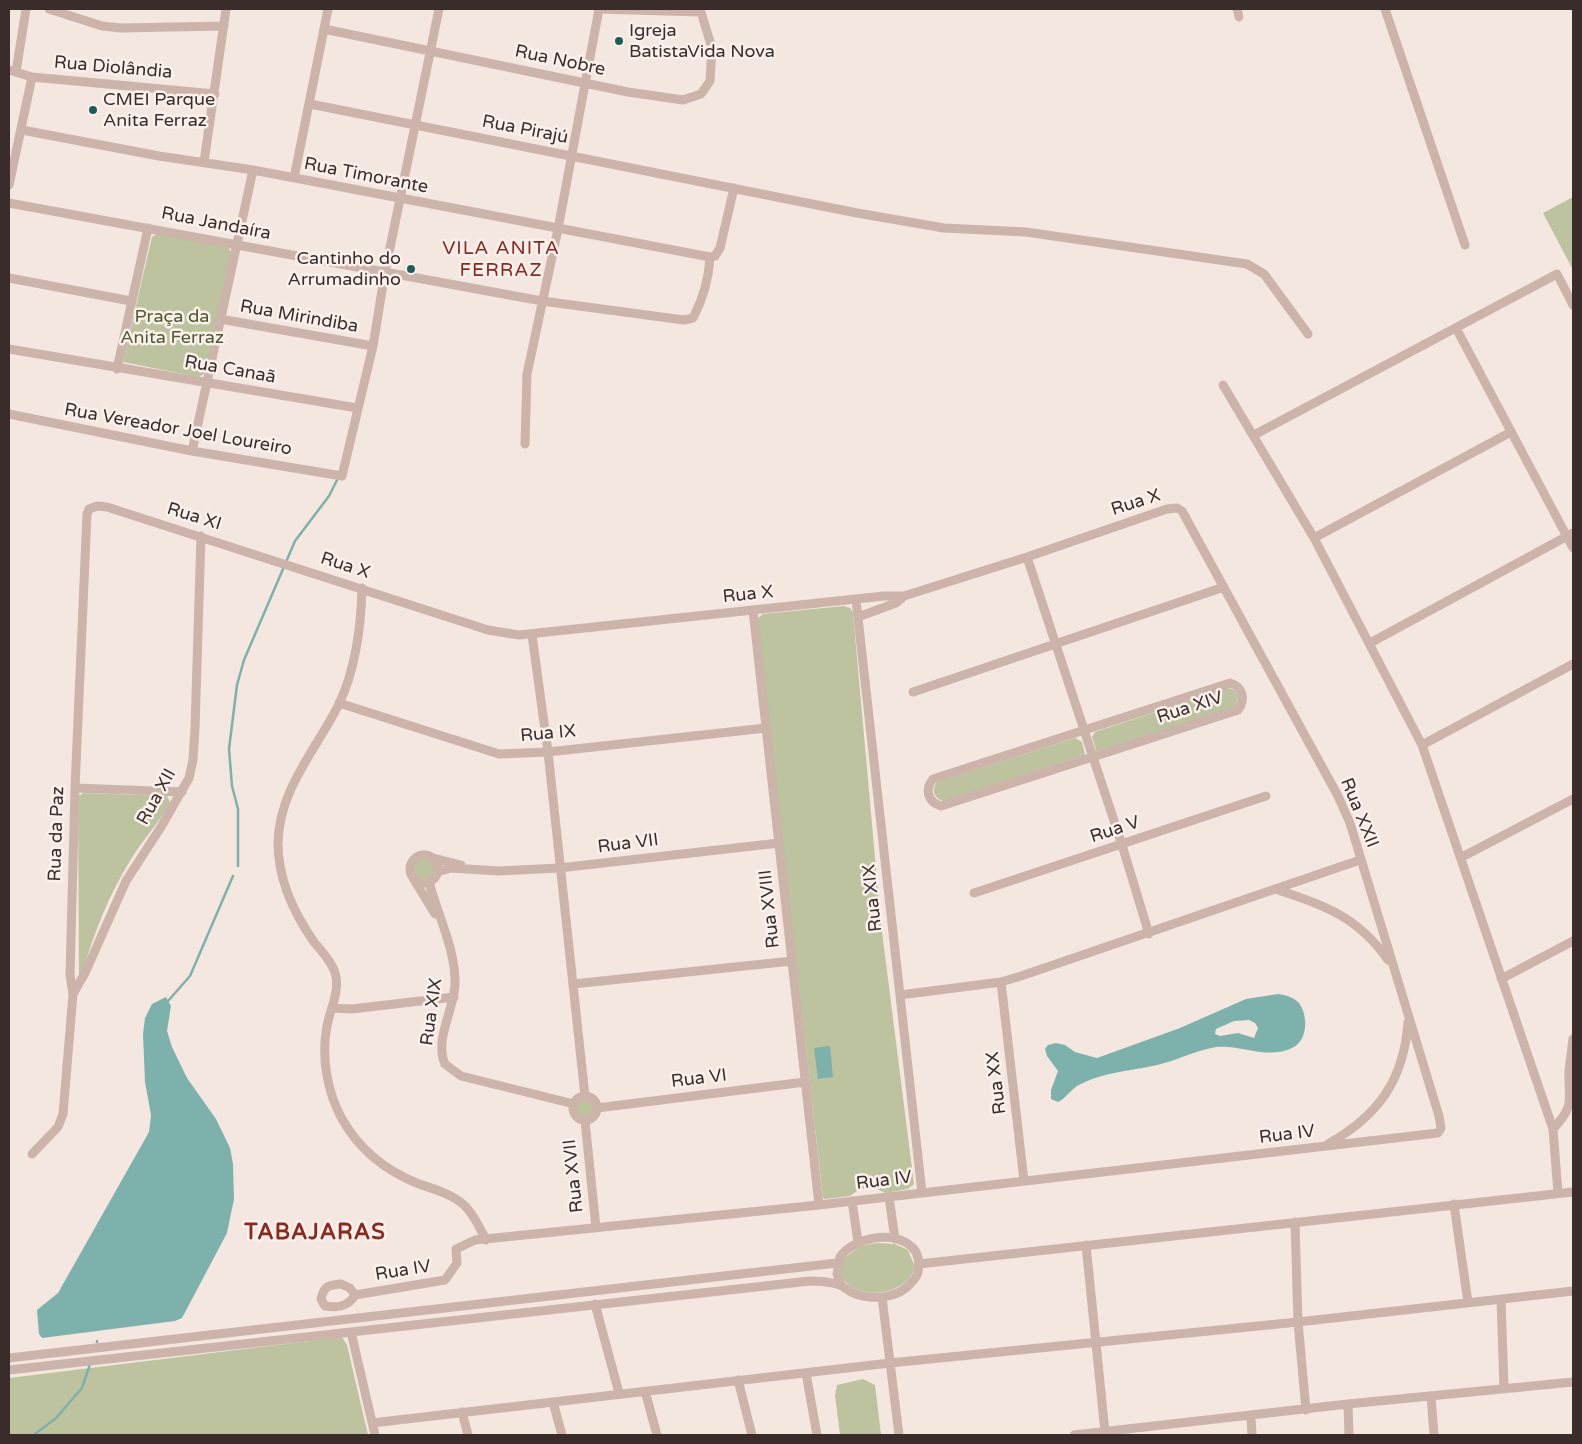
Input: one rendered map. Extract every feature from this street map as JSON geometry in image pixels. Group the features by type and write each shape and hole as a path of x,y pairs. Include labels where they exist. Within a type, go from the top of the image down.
{"street":[{"path":"12,71 26,9"},
{"path":"49,9 102,26 121,28 224,26"},
{"path":"204,162 226,9"},
{"path":"294,178 328,9"},
{"path":"357,408 373,346 385,272 439,9"},
{"path":"525,444 527,374 587,82 599,9 701,10"},
{"path":"1385,9 1465,245"},
{"name":"Rua Nobre","path":"324,29 431,52 678,100 690,99 701,94 710,81 712,60 710,40 701,10"},
{"name":"Rua Diolândia","path":"12,71 32,77 215,94"},
{"path":"9,185 32,77"},
{"name":"Rua Pirajú","path":"310,104 944,228 1034,233 1246,264 1264,274 1308,334"},
{"name":"Rua Timorante","path":"22,130 254,170 400,200 706,257"},
{"path":"192,451 254,170"},
{"path":"706,257 715,256 720,248 734,188"},
{"name":"Rua Jandaíra","path":"9,203 542,300 684,320 693,318 699,306 710,268 706,257"},
{"path":"117,368 148,228"},
{"path":"1254,435 1557,274 1573,305"},
{"path":"9,278 131,301"},
{"name":"Rua Mirindiba","path":"220,319 373,346"},
{"path":"1456,328 1511,432 1570,535 1573,548"},
{"name":"Rua Canaã","path":"9,349 357,408"},
{"path":"1223,384 1314,538 1422,745 1462,857 1501,979 1553,1129 1558,1193"},
{"name":"Rua Vereador Joel Loureiro","path":"9,414 192,451 342,476 357,408"},
{"path":"1314,538 1511,432"},
{"name":"Rua XI","path":"93,507 107,507 287,564"},
{"name":"Rua da Paz","path":"32,1154 58,1128 63,1114 73,994 70,975 75,788 87,514 93,507"},
{"name":"Rua X","path":"287,564 488,630 532,635 753,610 904,596 1027,558 1172,508 1182,511 1194,531"},
{"name":"Rua XXII","path":"1194,531 1338,796 1350,824 1441,1128"},
{"path":"1370,643 1570,535"},
{"name":"Rua XII","path":"73,994 86,973 126,881 189,778 193,760 201,536"},
{"path":"1027,558 1085,730 1149,934"},
{"path":"913,692 1224,587"},
{"path":"362,588 361,623 355,657 339,703 288,792 282,813 278,843 287,894 297,917 334,970 336,981 325,1044 326,1068 338,1111 349,1130 362,1146 385,1166 413,1182 452,1197 464,1205 486,1240"},
{"path":"858,618 896,603 904,596"},
{"name":"Rua XIX","path":"856,600 922,1192"},
{"name":"Rua XVIII","path":"753,610 819,1205"},
{"path":"532,635 548,752 585,1096"},
{"path":"1422,745 1573,664"},
{"name":"Rua XIV","path":"1230,683 1235,685 1242,694 1243,700 1238,710 941,806 931,800 928,795 933,779 1085,730 1230,683"},
{"name":"Rua IX","path":"339,703 490,752 548,752 766,728"},
{"path":"75,788 182,792"},
{"name":"Rua V","path":"974,893 1266,796"},
{"path":"1462,857 1573,799"},
{"name":"Rua VII","path":"481,870 559,868 779,843"},
{"path":"424,854 481,870 451,868 437,872 429,882 421,882 413,878 410,867 413,859 424,854"},
{"path":"433,858 437,864 437,872"},
{"path":"900,995 1001,982 1149,934 1360,860"},
{"name":"Rua XIX","path":"413,878 426,902 440,920"},
{"name":"Rua XIX","path":"429,882 452,958 454,997 441,1047 443,1060 448,1068 461,1076 574,1104"},
{"path":"1278,890 1336,911 1360,927 1377,944 1393,967"},
{"path":"1501,979 1573,941"},
{"path":"573,984 792,961"},
{"name":"Rua XX","path":"1001,982 1024,1181"},
{"path":"332,1008 352,1009 454,997"},
{"path":"1322,1147 1358,1126 1380,1105 1401,1063 1408,1017"},
{"path":"1553,1129 1570,1115 1569,1071 1573,1039"},
{"name":"Rua VI","path":"597,1108 805,1082"},
{"path":"574,1104 578,1098 585,1096 595,1101 597,1108"},
{"name":"Rua XVII","path":"574,1104 575,1115 585,1121"},
{"name":"Rua XVII","path":"585,1121 595,1115 597,1108"},
{"name":"Rua XVII","path":"585,1121 596,1228"},
{"name":"Rua IV","path":"355,1295 445,1280 457,1264 456,1249 471,1241 819,1205 1431,1135 1438,1132 1441,1128"},
{"path":"919,1264 1573,1192"},
{"path":"889,1197 896,1239"},
{"path":"852,1201 858,1242"},
{"path":"1454,1204 1468,1303"},
{"path":"1295,1222 1298,1322 1306,1410"},
{"path":"9,1370 810,1280 842,1286 863,1296 882,1297 904,1289 918,1274 919,1264 912,1247 896,1239 858,1242 842,1253 838,1263 837,1274 842,1286"},
{"path":"1086,1245 1105,1432"},
{"path":"9,1358 838,1263"},
{"path":"372,1423 890,1363 1298,1322 1573,1291"},
{"path":"882,1297 899,1435"},
{"path":"1500,1299 1504,1389"},
{"path":"595,1304 619,1393"},
{"path":"360,1317 362,1330"},
{"path":"322,1322 324,1335"},
{"path":"352,1332 376,1435"},
{"path":"806,1373 817,1435"},
{"path":"738,1380 752,1435"},
{"path":"1074,1435 1159,1430 1348,1404 1573,1382"},
{"path":"645,1391 657,1435"},
{"path":"1431,1396 1434,1435"},
{"path":"553,1402 562,1435"},
{"path":"1348,1404 1349,1435"},
{"path":"462,1412 468,1435"},
{"path":"1251,1416 1252,1435"}],"green space":[{"path":"1573,197 1573,270 1543,213"},
{"name":"Praça da Anita Ferraz","path":"159,233 229,248 231,253 205,373 199,377 123,362 152,237"},
{"path":"844,606 850,608 853,613 881,924 914,1184 908,1189 885,1193 877,1189 867,1188 858,1190 850,1196 825,1199 823,1198 757,619 763,614"},
{"path":"1228,688 1238,695 1235,707 1099,753 1096,750 1092,737 1095,732"},
{"path":"1075,738 1082,742 1085,755 944,801 934,794 937,782"},
{"path":"83,793 167,796 170,802 133,856 117,884 97,928 82,974 79,975 78,797"},
{"path":"420,857 428,857 435,864 435,872 428,879 420,879 413,872 413,864"},
{"path":"585,1098 592,1101 595,1108 592,1115 585,1118 578,1115 575,1108 578,1101"},
{"path":"877,1243 895,1244 908,1250 915,1267 908,1279 898,1287 884,1292 870,1293 857,1290 847,1283 842,1273 843,1259 860,1246"},
{"path":"342,1337 347,1345 368,1435 9,1435 9,1378"},
{"path":"863,1379 875,1385 881,1435 840,1435 835,1395 837,1385"}],"water":[{"path":"1278,994 1297,1001 1302,1008 1305,1020 1304,1033 1299,1043 1284,1051 1274,1052 1226,1047 1209,1048 1161,1064 1100,1076 1078,1086 1058,1102 1051,1099 1051,1090 1058,1071 1047,1056 1045,1049 1048,1045 1056,1043 1065,1045 1075,1052 1097,1058 1180,1028 1246,999","holes":["1249,1020 1255,1023 1258,1028 1254,1038 1238,1033 1220,1036 1215,1034 1216,1029 1234,1021"]},
{"path":"166,997 171,1006 167,1031 172,1047 187,1078 216,1119 230,1148 233,1164 234,1199 227,1233 182,1318 175,1321 42,1338 39,1334 37,1310 58,1293 149,1132 151,1115 145,1082 143,1034 145,1018 152,1004"},
{"path":"830,1046 833,1077 818,1079 814,1048"}],"waterway":[{"path":"238,866 238,809 232,786 229,749 237,685 244,660 295,541 329,496 337,480"},
{"path":"168,1001 190,976 233,876"},
{"path":"34,1435 56,1418 82,1388 90,1364"}],"place":[{"name":"Igreja BatistaVida Nova","path":"619,41"},
{"name":"CMEI Parque Anita Ferraz","path":"93,110"},
{"name":"Cantinho do Arrumadinho","path":"411,269"}],"district":[{"name":"VILA ANITA FERRAZ","path":"501,260"},
{"name":"TABAJARAS","path":"315,1233"}]}
